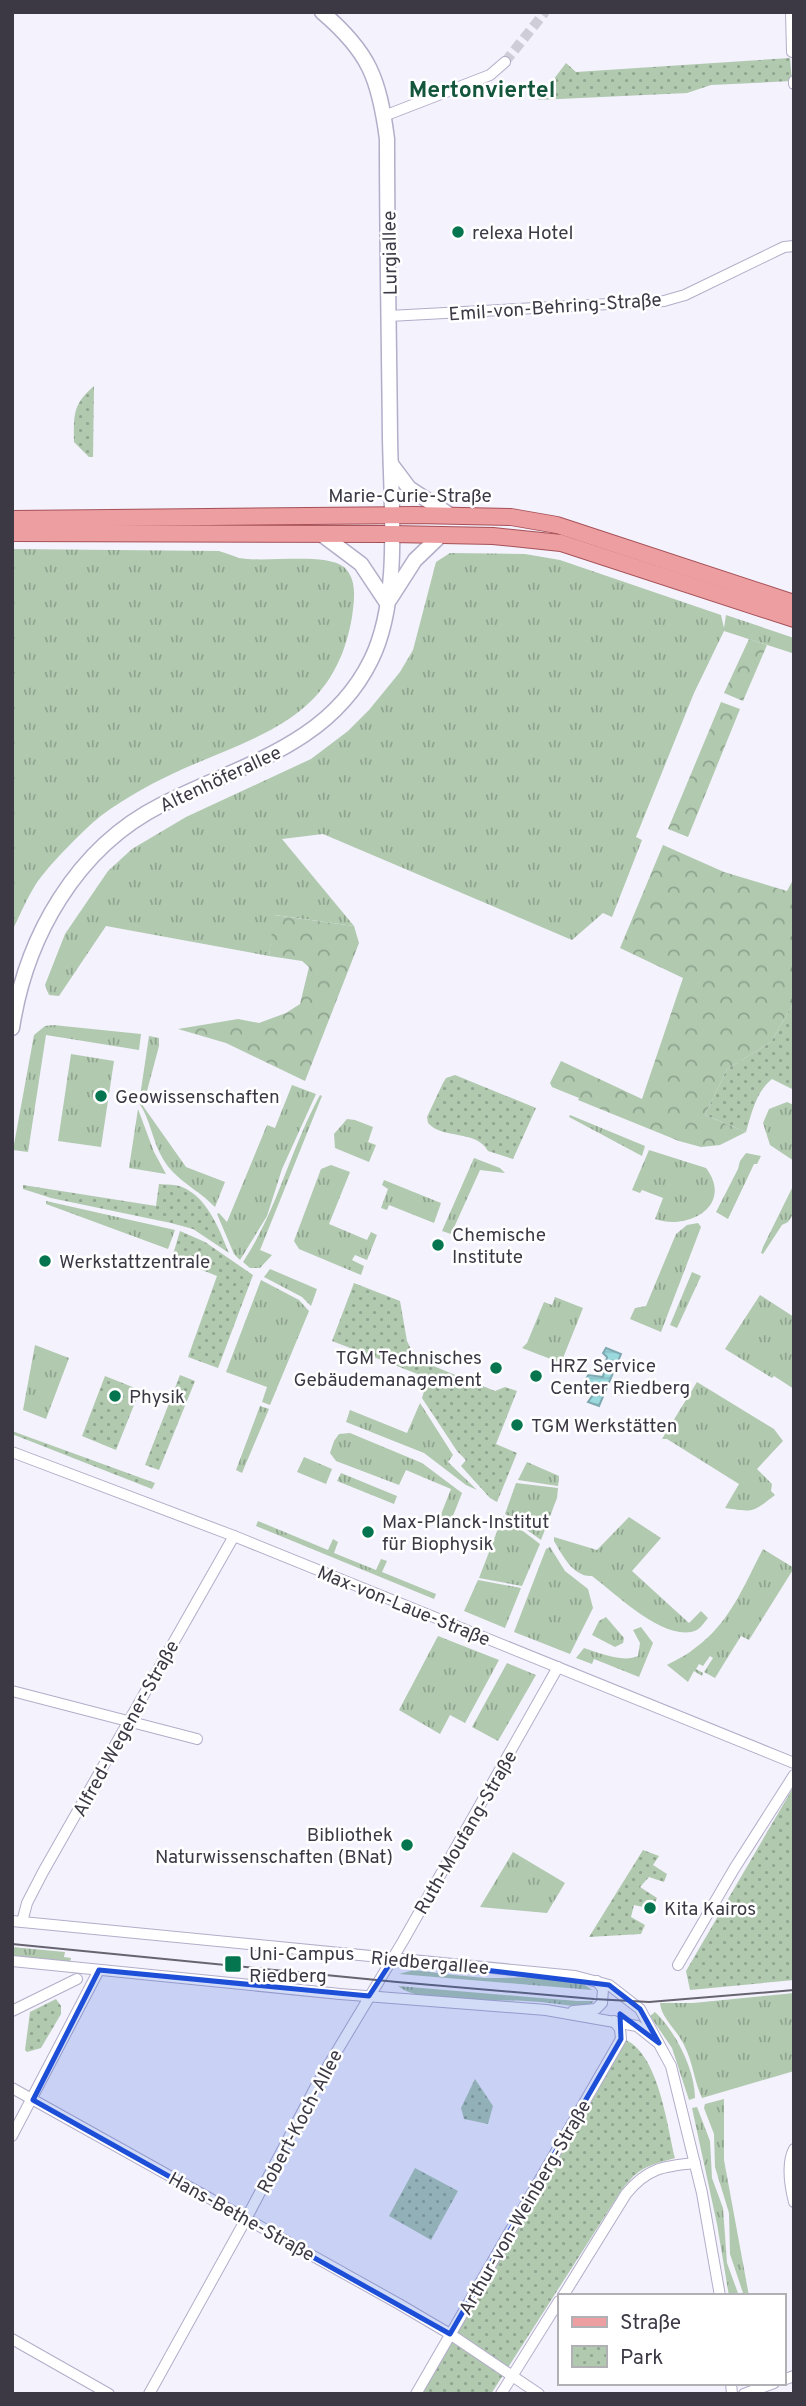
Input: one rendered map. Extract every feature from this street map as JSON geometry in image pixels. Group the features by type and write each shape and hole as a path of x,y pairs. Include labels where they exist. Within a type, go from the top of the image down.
{"main road":[{"name":"Marie-Curie-Straße","path":"12,519 391,515 511,517 557,525 794,603"},
{"name":"Marie-Curie-Straße","path":"12,533 392,534 523,538 561,543 794,619"}],"street":[{"name":"Lurgiallee","path":"321,12 347,35 372,71 384,116 387,139 391,515"},
{"path":"791,12 792,52"},
{"path":"384,116 490,75 505,62"},
{"name":"Emil-von-Behring-Straße","path":"389,316 664,300 685,295 784,247 794,246"},
{"path":"390,463 409,488 450,516"},
{"name":"Altenhöferallee","path":"12,1028 23,980 40,934 60,898 81,869 113,836 141,816 310,734 344,702 376,650 387,603 391,515"},
{"path":"321,534 361,564 387,603 415,560 441,535"},
{"name":"Max-von-Laue-Straße","path":"12,1452 234,1536 794,1763"},
{"name":"Alfred-Wegener-Straße","path":"17,1921 234,1536"},
{"name":"Ruth-Moufang-Straße","path":"369,1996 558,1667"},
{"path":"12,1691 197,1739"},
{"path":"678,1965 734,1868 794,1775"},
{"name":"Riedbergallee","path":"17,1921 575,1976 609,1985 640,2009 659,2043"},
{"name":"Riedbergallee","path":"12,1961 560,2012 637,2026 659,2043"},
{"path":"12,2136 99,1970"},
{"path":"12,2011 77,1979"},
{"name":"Riedbergallee","path":"560,2012 596,2009 604,1999 603,1989 597,1981"},
{"name":"Robert-Koch-Allee","path":"149,2394 316,2086 369,1996"},
{"name":"Arthur-von-Weinberg-Straße","path":"416,2394 621,2039 621,2029 613,2021"},
{"path":"659,2043 671,2066 695,2163 720,2294"},
{"name":"Hans-Bethe-Straße","path":"12,2088 450,2334 539,2394"},
{"path":"794,2150 790,2158 794,2202"},
{"path":"564,2294 626,2194 639,2178 652,2170 695,2163"},
{"path":"501,2394 558,2303"},
{"path":"12,2339 109,2394"},
{"path":"744,2394 769,2385"}],"highlighted area":[{"path":"393,1959 609,1985 640,2009 659,2043 620,2014 621,2039 450,2334 33,2100 99,1970 369,1996"}],"green space":[{"path":"790,58 792,81 711,85 687,93 538,100 566,63 576,72"},
{"path":"94,386 93,457 89,457 74,442 75,417 78,405"},
{"path":"12,549 219,551 250,559 323,560 344,567 353,584 354,598 343,650 330,677 313,699 269,731 163,778 102,815 41,877 12,931"},
{"path":"450,553 525,554 560,560 721,615 724,628 726,615 794,638 792,653 724,631 694,693 636,837 642,840 612,917 603,913 572,940 323,834 282,839 354,926 275,915 269,956 106,926 59,996 49,995 45,985 65,934 108,871 132,849 186,817 311,759 348,731 369,710 400,672 413,650 436,562"},
{"path":"749,639 767,645 743,701 724,693"},
{"path":"721,702 740,709 688,837 668,829"},
{"path":"663,845 724,872 787,891 794,878 794,1002 771,1042 727,1069 705,1115 746,1132 720,1145 701,1147 679,1141 578,1100 579,1098 552,1087 550,1083 561,1061 642,1099 683,978 620,948"},
{"path":"274,915 354,926 359,943 305,1081 226,1043 178,1029 238,1019 259,1023 286,1013 300,1004 309,967 302,961 269,956"},
{"path":"794,1002 794,1090 772,1079 758,1096 746,1132 705,1115 727,1069 771,1042"},
{"path":"45,1026 141,1034 139,1050 46,1035 28,1152 13,1150 34,1035"},
{"path":"149,1036 159,1038 159,1046 143,1106 186,1167 225,1182 215,1207 168,1166 159,1152 139,1103"},
{"path":"71,1054 114,1061 101,1147 58,1141"},
{"path":"455,1075 536,1108 513,1159 488,1151 476,1140 442,1131 428,1123 427,1117 443,1083 446,1078"},
{"path":"292,1085 316,1094 282,1169 267,1216 240,1260 234,1254 217,1214 227,1222 267,1125 275,1128"},
{"path":"320,1095 322,1096 260,1250 272,1255 260,1268 250,1268 243,1262 265,1222"},
{"path":"787,1102 794,1105 794,1161 770,1145 763,1123 769,1109"},
{"path":"138,1109 154,1152 166,1174 129,1168"},
{"path":"570,1115 645,1146 642,1156 569,1117"},
{"path":"347,1119 373,1127 368,1142 376,1145 369,1162 335,1148 334,1134"},
{"path":"649,1150 706,1168 713,1181 715,1193 704,1212 681,1221 655,1219 663,1198 642,1190 640,1193 632,1190"},
{"path":"746,1153 761,1156 757,1164 754,1164 728,1219 716,1212"},
{"path":"474,1158 500,1168 505,1173 480,1170 451,1234 442,1231"},
{"path":"331,1165 350,1172 329,1224 367,1240 371,1232 377,1235 367,1260 355,1255 352,1260 364,1266 361,1275 299,1249 294,1241 321,1169"},
{"path":"384,1180 441,1203 434,1223 389,1205 387,1210 381,1208 388,1189 382,1185"},
{"path":"159,1184 182,1187 199,1199 212,1215 229,1253 193,1229 51,1198 23,1189 23,1185 156,1206"},
{"path":"794,1184 794,1213 788,1222 782,1225 763,1254 763,1247"},
{"path":"46,1201 175,1230 168,1249 46,1204"},
{"path":"698,1223 701,1227 661,1332 630,1319 635,1308 646,1306 676,1234 687,1225"},
{"path":"180,1231 205,1242 253,1275 218,1368 188,1357 217,1276 172,1258"},
{"path":"270,1269 317,1289 311,1306 302,1297 264,1277"},
{"path":"692,1272 701,1276 677,1328 670,1325"},
{"path":"261,1280 299,1300 309,1311 270,1405 262,1402 267,1387 226,1372"},
{"path":"354,1283 400,1301 407,1341 416,1359 495,1391 505,1387 517,1391 496,1444 517,1453 497,1502 490,1498 461,1466 466,1460 457,1451 422,1398 428,1378 332,1341"},
{"path":"760,1295 794,1317 794,1389 725,1349"},
{"path":"555,1297 583,1308 561,1363 522,1348 527,1343 544,1302 552,1305"},
{"path":"35,1345 69,1358 46,1419 23,1410"},
{"path":"180,1375 195,1381 159,1470 145,1465"},
{"path":"105,1376 140,1390 116,1450 82,1436"},
{"path":"697,1382 774,1429 783,1441 757,1469 772,1484 771,1491 775,1495 752,1510 725,1508 739,1484 667,1439 662,1439"},
{"path":"420,1403 453,1455 448,1462 477,1490 466,1485 424,1453 346,1422 350,1410 407,1433"},
{"path":"260,1406 269,1409 242,1473 236,1470"},
{"path":"12,1431 155,1483 152,1489 12,1434"},
{"path":"350,1433 422,1463 462,1493 449,1526 438,1522 451,1489 406,1470 399,1485 336,1461 330,1453 334,1441 339,1434"},
{"path":"304,1457 332,1469 326,1484 297,1472"},
{"path":"527,1462 559,1476 558,1486 518,1480"},
{"path":"341,1473 397,1496 394,1504 337,1481"},
{"path":"516,1483 558,1488 557,1498 541,1540 505,1514"},
{"path":"503,1516 540,1544 522,1586 479,1578"},
{"path":"629,1517 661,1538 632,1571 689,1623 701,1611 708,1618 701,1627 691,1632 679,1632 665,1628 638,1613 592,1576 574,1569 554,1541 554,1537 597,1550"},
{"path":"258,1521 328,1550 333,1539 338,1542 334,1553 376,1570 381,1559 387,1561 382,1572 436,1594 434,1599 256,1526"},
{"path":"550,1547 565,1571 588,1589 593,1608 570,1654 514,1632 546,1549"},
{"path":"763,1549 794,1568 749,1640 741,1636 715,1678 704,1672 713,1658 710,1656 703,1666 699,1664 696,1669 703,1673 702,1676 694,1671 688,1682 667,1665 692,1651 718,1627 735,1603"},
{"path":"478,1580 521,1588 505,1628 464,1611"},
{"path":"606,1617 624,1638 623,1643 615,1647 592,1635 599,1621"},
{"path":"641,1627 653,1643 639,1677 594,1659 592,1664 576,1658 584,1648 618,1658 638,1656 640,1643 633,1630"},
{"path":"438,1636 499,1660 465,1723 450,1715 440,1734 399,1710"},
{"path":"507,1663 536,1675 498,1741 472,1727"},
{"path":"794,1786 794,1980 690,1990 686,1971"},
{"path":"643,1850 659,1856 653,1865 667,1874 664,1882 649,1877 640,1887 657,1898 652,1909 634,1905 631,1917 645,1925 641,1934 589,1937"},
{"path":"513,1852 565,1883 547,1913 480,1907"},
{"path":"12,1947 65,1952 64,1957 71,1958 70,1962 12,1956"},
{"path":"414,1970 485,1978 557,1979 584,1984 592,1990 399,1974"},
{"path":"398,1986 594,2001 586,2008 534,2001 440,1999 409,1992"},
{"path":"794,1993 794,2071 702,2098 687,2051 663,2014 660,2003 693,2003"},
{"path":"56,1999 61,2006 61,2014 41,2048 27,2052 25,2050 30,2012"},
{"path":"655,2012 683,2052 692,2076 695,2098 689,2100 672,2048 650,2016"},
{"path":"626,2040 637,2048 654,2076 665,2110 675,2158 644,2168 621,2191 491,2394 422,2394"},
{"path":"475,2079 493,2106 488,2124 464,2119 461,2108"},
{"path":"724,2099 724,2160 749,2294 743,2294 730,2254 729,2213 715,2167 714,2134 704,2108 705,2104"},
{"path":"697,2107 710,2141 712,2178 723,2208 727,2263 738,2294 729,2294 692,2108"},
{"path":"415,2168 458,2191 431,2240 389,2216"}],"water":[{"path":"606,1348 621,1354 599,1406 588,1402 597,1389 585,1382 588,1375 603,1377 607,1357 603,1353"}],"tunnel":[{"path":"505,62 545,12"}],"tram line":[{"path":"12,1944 594,1999 649,2002 794,1990"}],"place":[{"name":"relexa Hotel","path":"458,232"},
{"name":"Geowissenschaften","path":"101,1096"},
{"name":"Chemische Institute","path":"438,1245"},
{"name":"Werkstattzentrale","path":"45,1261"},
{"name":"TGM Technisches Gebäudemanagement","path":"496,1368"},
{"name":"HRZ Service Center Riedberg","path":"536,1376"},
{"name":"Physik","path":"115,1396"},
{"name":"TGM Werkstätten","path":"517,1425"},
{"name":"Max-Planck-Institut für Biophysik","path":"368,1532"},
{"name":"Bibliothek Naturwissenschaften (BNat)","path":"407,1845"},
{"name":"Kita Kairos","path":"650,1908"},
{"name":"Uni-Campus Riedberg","path":"233,1964"}],"district":[{"name":"Mertonviertel","path":"482,89"}]}
